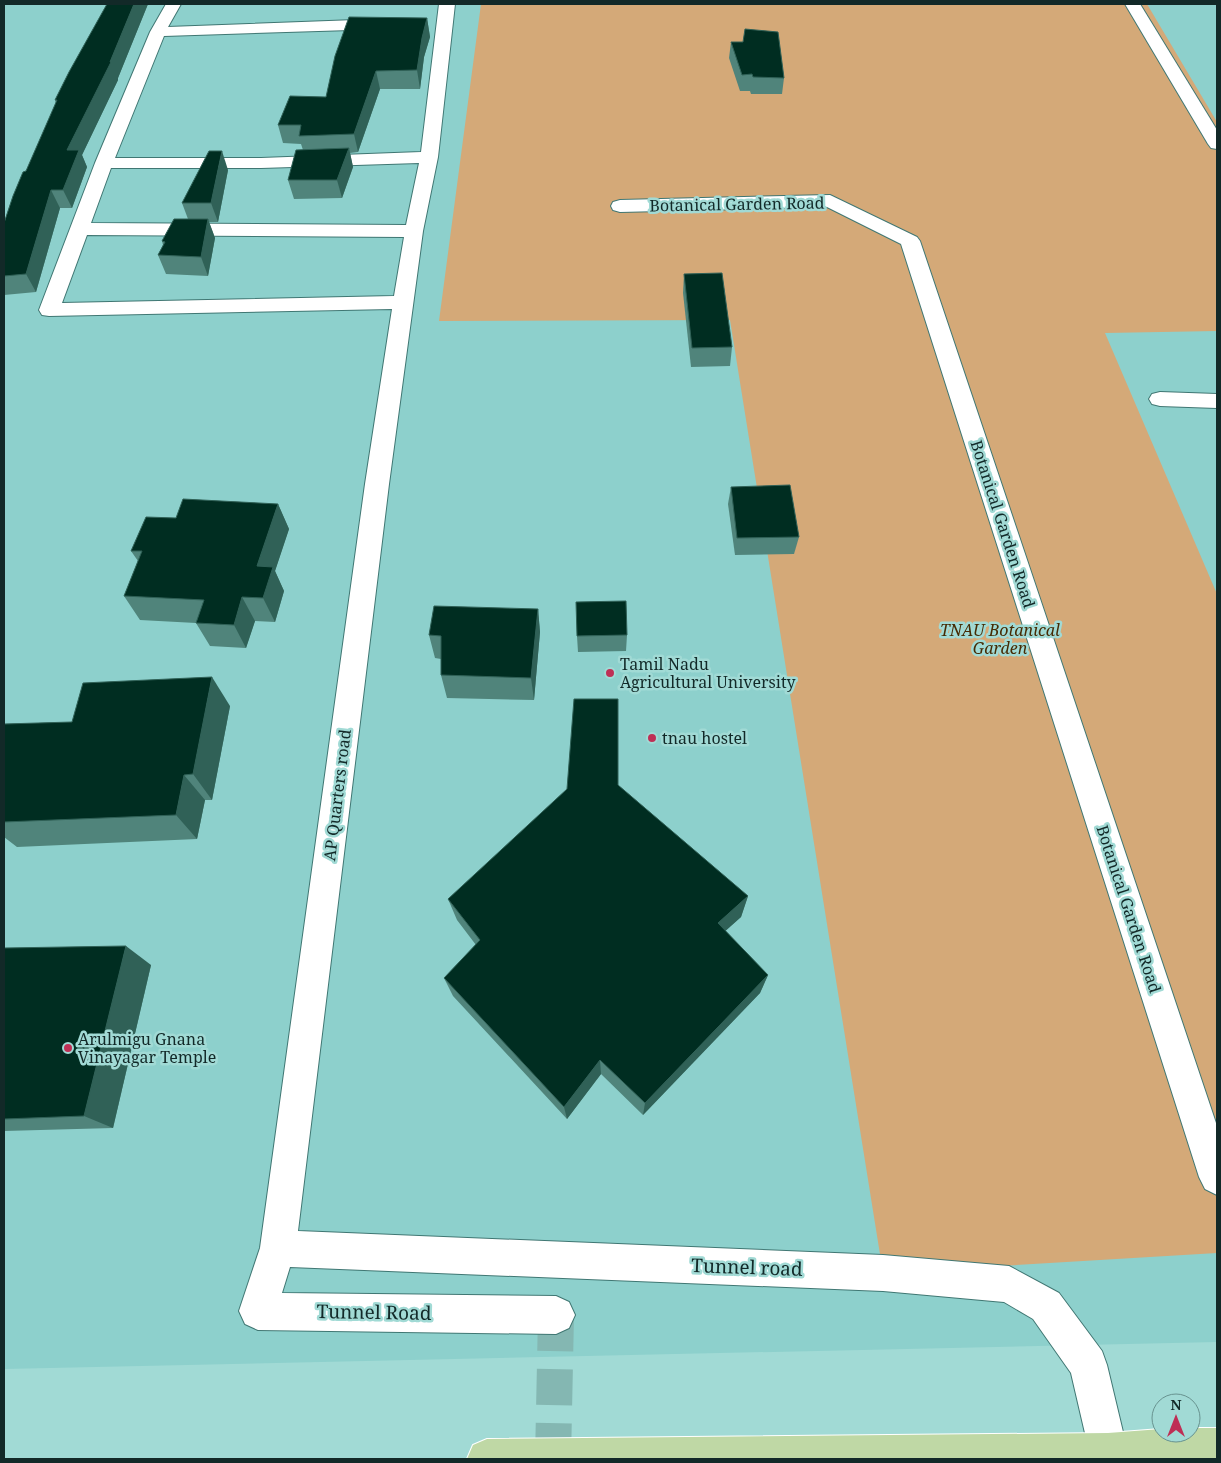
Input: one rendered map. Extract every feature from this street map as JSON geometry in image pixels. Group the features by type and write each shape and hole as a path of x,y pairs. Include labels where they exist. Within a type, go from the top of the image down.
{"main road":[{"path":"487,1459 1108,1453 1180,1448 1217,1448"}],"street":[{"path":"173,4 158,32 104,163 49,310 404,302"},
{"name":"AP Quarters road","path":"278,1248 377,484 414,230 429,157 447,4"},
{"path":"1132,4 1217,144"},
{"path":"425,23 445,22"},
{"path":"158,32 395,24"},
{"path":"104,163 261,163 429,157"},
{"name":"Botanical Garden Road","path":"620,206 830,201 910,241 1217,1177"},
{"path":"80,228 414,230"},
{"path":"1160,399 1217,401"},
{"name":"Tunnel Road","path":"278,1248 258,1311 556,1315"},
{"name":"Tunnel road","path":"278,1248 883,1273 1009,1284 1046,1306 1088,1365 1108,1453"}],"shaded area":[{"name":"Tamil Nadu Agricultural University","path":"4,4 1217,4 1217,1342 4,1369"}],"green space":[{"name":"TNAU Botanical Garden","path":"481,4 1147,4 1217,122 1217,331 1105,333 1217,594 1217,1253 883,1273 730,320 439,321"}],"building":[{"path":"107,4 134,4 111,62 67,150 79,150 63,190 51,190 26,274 4,276 4,223 13,196 57,100 55,100"},
{"path":"349,17 427,18 417,70 376,71 354,134 299,136 301,125 278,125 290,96 326,97 335,56"},
{"path":"745,29 778,32 784,78 753,77 752,74 742,75 731,42 743,42"},
{"path":"349,148 337,180 288,180 296,150"},
{"path":"209,151 222,151 211,203 182,203"},
{"path":"174,219 208,219 201,257 158,255 165,242 162,241"},
{"path":"722,273 732,347 692,348 684,274"},
{"path":"790,485 799,537 737,538 731,487"},
{"path":"183,499 278,504 257,566 273,567 263,598 242,597 234,625 196,623 204,600 124,596 142,551 131,551 146,517 176,518"},
{"path":"626,601 627,635 577,636 576,602"},
{"path":"434,606 538,609 531,678 441,675 441,636 429,635"},
{"path":"212,677 193,774 184,775 176,815 4,822 4,724 72,722 83,683"},
{"path":"574,699 618,699 618,785 748,896 718,923 768,975 645,1103 600,1060 564,1107 444,978 480,940 448,899 567,789"},
{"name":"Arulmigu Gnana Vinayagar Temple","path":"126,946 84,1116 4,1119 4,948"}],"tunnel":[{"path":"553,1459 556,1315"}],"place":[{"name":"Tamil Nadu Agricultural University","path":"610,673"},
{"name":"tnau hostel","path":"652,738"},
{"name":"Arulmigu Gnana Vinayagar Temple","path":"68,1048"}]}
